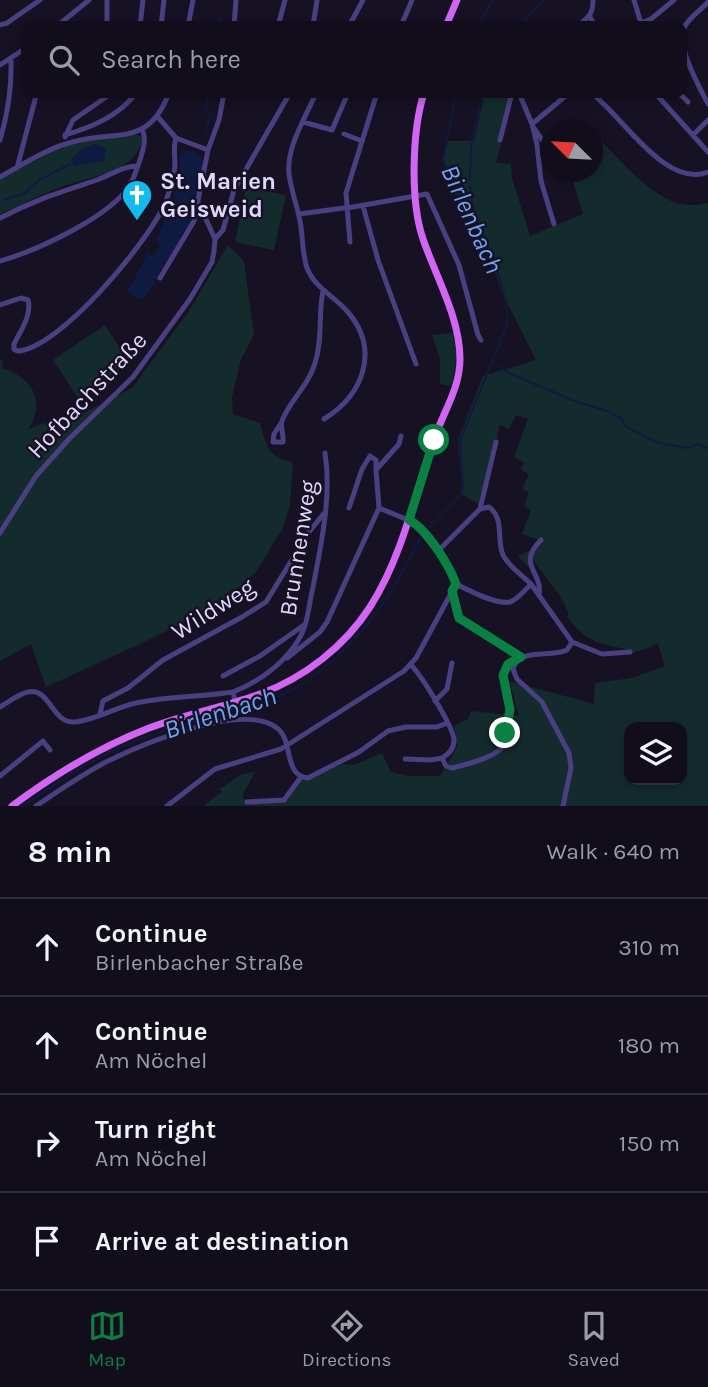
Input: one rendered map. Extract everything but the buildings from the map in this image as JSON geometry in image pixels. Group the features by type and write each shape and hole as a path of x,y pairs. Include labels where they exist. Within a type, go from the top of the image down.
{"main road":[{"path":"448,21 457,0"},
{"path":"12,806 64,771 115,743 170,720 264,693 301,674 345,638 380,591 393,565 409,520 434,440 456,385 460,363 456,330 419,227 416,195 417,129 423,98"}],"street":[{"path":"0,25 40,0"},
{"path":"64,21 89,0"},
{"path":"107,0 107,21"},
{"path":"141,21 143,0"},
{"path":"162,21 164,0"},
{"path":"189,21 192,0"},
{"path":"234,21 236,0"},
{"path":"279,21 285,0"},
{"path":"314,21 317,0"},
{"path":"352,21 363,0"},
{"path":"403,21 412,0"},
{"path":"585,21 594,10 593,0"},
{"path":"634,0 640,21"},
{"path":"648,21 674,0"},
{"path":"687,24 708,2"},
{"path":"590,17 592,21"},
{"path":"0,65 21,51"},
{"path":"687,55 692,72 708,104"},
{"path":"0,140 9,107 11,58"},
{"path":"17,168 35,98"},
{"path":"66,144 65,135 73,120 105,98"},
{"path":"65,135 105,120 132,98"},
{"path":"0,177 66,144 96,137 129,135 142,129 157,116 166,98"},
{"path":"160,278 190,230 199,204 208,150 224,98"},
{"name":"Hofbachstraße","path":"0,533 18,502 48,462 125,386 151,355 190,299 212,262 215,239 223,230 234,190 287,98"},
{"path":"313,98 289,160 290,182 299,214 307,266 323,291 342,305 354,320 365,354 358,386 340,410 324,419"},
{"path":"303,122 332,130 346,98"},
{"path":"350,242 345,208 346,193 375,98"},
{"path":"500,140 511,98"},
{"path":"521,98 532,124 541,181 554,223"},
{"path":"532,124 563,98"},
{"path":"596,98 664,164 696,176 708,172"},
{"path":"660,98 708,152"},
{"path":"684,98 688,102"},
{"path":"157,116 176,138 208,150"},
{"path":"693,135 708,120"},
{"path":"532,124 540,135"},
{"path":"0,261 50,243 109,206 128,188 135,174 146,137 142,129"},
{"path":"344,134 362,141"},
{"path":"0,305 21,298 28,300 30,308 13,344 14,349 22,351 73,320 102,290 156,220 173,180 176,138"},
{"path":"0,218 60,190 99,179 127,166 138,166"},
{"path":"299,214 427,194 459,265 481,340"},
{"path":"199,204 215,239"},
{"path":"363,206 378,260 416,364"},
{"path":"281,423 302,391 315,364 321,333 323,291"},
{"path":"376,470 399,444 401,436"},
{"path":"438,551 480,509 496,442"},
{"path":"284,660 320,632 327,622 379,508 376,460 370,456 362,469 349,508"},
{"name":"Brunnenweg","path":"233,692 267,675 284,660 299,639 325,512 328,467 325,458"},
{"path":"480,509 489,507 495,512 500,524 504,557 531,584 572,642 602,654 631,652"},
{"path":"379,508 409,520 438,551 456,584 477,594 507,602 512,601 531,584"},
{"name":"Wildweg","path":"100,714 103,701 128,688 163,660 242,617 265,601 325,512"},
{"path":"539,594 540,586 530,565 530,558 532,551 541,541"},
{"path":"167,806 215,769 288,745 362,696 395,678 411,665 456,584"},
{"path":"452,591 459,618 518,659"},
{"path":"223,676 254,660 304,625"},
{"path":"443,758 446,766 452,768 483,758 504,747 508,741 505,733 510,710 503,675 508,664 518,659 563,652 572,642"},
{"path":"518,659 513,669 515,676 542,702 569,753 571,768 563,806"},
{"path":"435,701 447,690 452,663"},
{"path":"405,759 443,758 449,754 454,741 424,681 411,665"},
{"path":"0,707 32,691 42,695 59,716 75,722 147,701 233,692 235,702"},
{"path":"36,806 89,772 127,753 215,723 247,718 261,720 281,732 288,745 293,769 301,777"},
{"path":"247,802 284,800 301,777 316,775 359,752 388,731 407,727 441,727 447,723"},
{"path":"0,776 43,741 50,750"}],"green space":[{"path":"484,98 513,98 496,163 511,164 512,178 530,236 583,214 573,182 603,182 603,142 658,194 684,205 708,203 708,806 203,806 222,792 220,789 242,774 255,772 243,799 288,800 298,779 308,780 343,764 354,765 382,753 391,772 408,776 440,776 457,747 454,726 468,719 471,711 519,716 509,681 594,704 595,683 632,678 665,666 658,643 627,654 626,649 599,643 585,636 567,616 569,614 561,597 533,560 530,569 518,556 531,550 539,540 522,534 531,510 524,506 529,492 522,489 529,474 521,470 524,462 514,457 528,419 516,415 509,429 500,425 480,505 460,493 462,485 458,440 483,376 536,360 503,294 473,215 470,214 466,195 457,198 443,161 448,141 474,141"},
{"path":"139,135 143,139 139,150 123,166 58,188 0,214 0,179 49,153 82,141"},
{"path":"246,188 286,195 274,250 235,242"},
{"path":"228,245 244,261 254,335 241,359 232,397 233,414 260,423 264,438 273,454 293,462 290,504 283,528 255,573 224,601 157,636 46,687 31,644 0,661 0,361 3,360 2,369 22,378 34,392 36,410 27,430 43,423 57,427 132,388 189,311"},
{"path":"105,325 130,364 78,398 53,360"},
{"path":"453,333 457,355 452,386 440,384 440,358 432,335"}],"water":[{"path":"94,144 106,150 104,161 74,166 71,160 73,157"},
{"path":"193,151 202,156 194,213 186,230 179,236 181,242 167,264 164,263 152,288 142,300 127,291 148,253 152,256 160,245 156,241 169,210 177,204 173,197 180,172 180,154"}],"waterway":[{"name":"Birlenbach","path":"480,21 493,0"},
{"path":"524,21 544,0"},
{"path":"205,133 211,116 205,109 208,98"},
{"name":"Birlenbach","path":"425,532 461,494 463,487 460,440 507,325 505,298 491,254 474,213 463,209 443,160 455,98"},
{"path":"470,180 471,147 482,98"},
{"path":"4,200 25,193 38,181 70,164"},
{"path":"470,184 473,212"},
{"path":"492,362 509,373 572,400 607,411 622,419 625,426 658,443 688,448 698,444 708,447"},
{"name":"Birlenbach","path":"23,806 76,771 119,748 166,730 265,702 316,675 359,634 377,611 394,587 421,536"}],"place":[{"name":"St. Marien Geisweid","path":"137,222"}],"route":[{"path":"434,440 409,520 438,551 450,569 456,584 452,591 459,618 521,657 508,664 503,675 510,710 505,733"}]}
